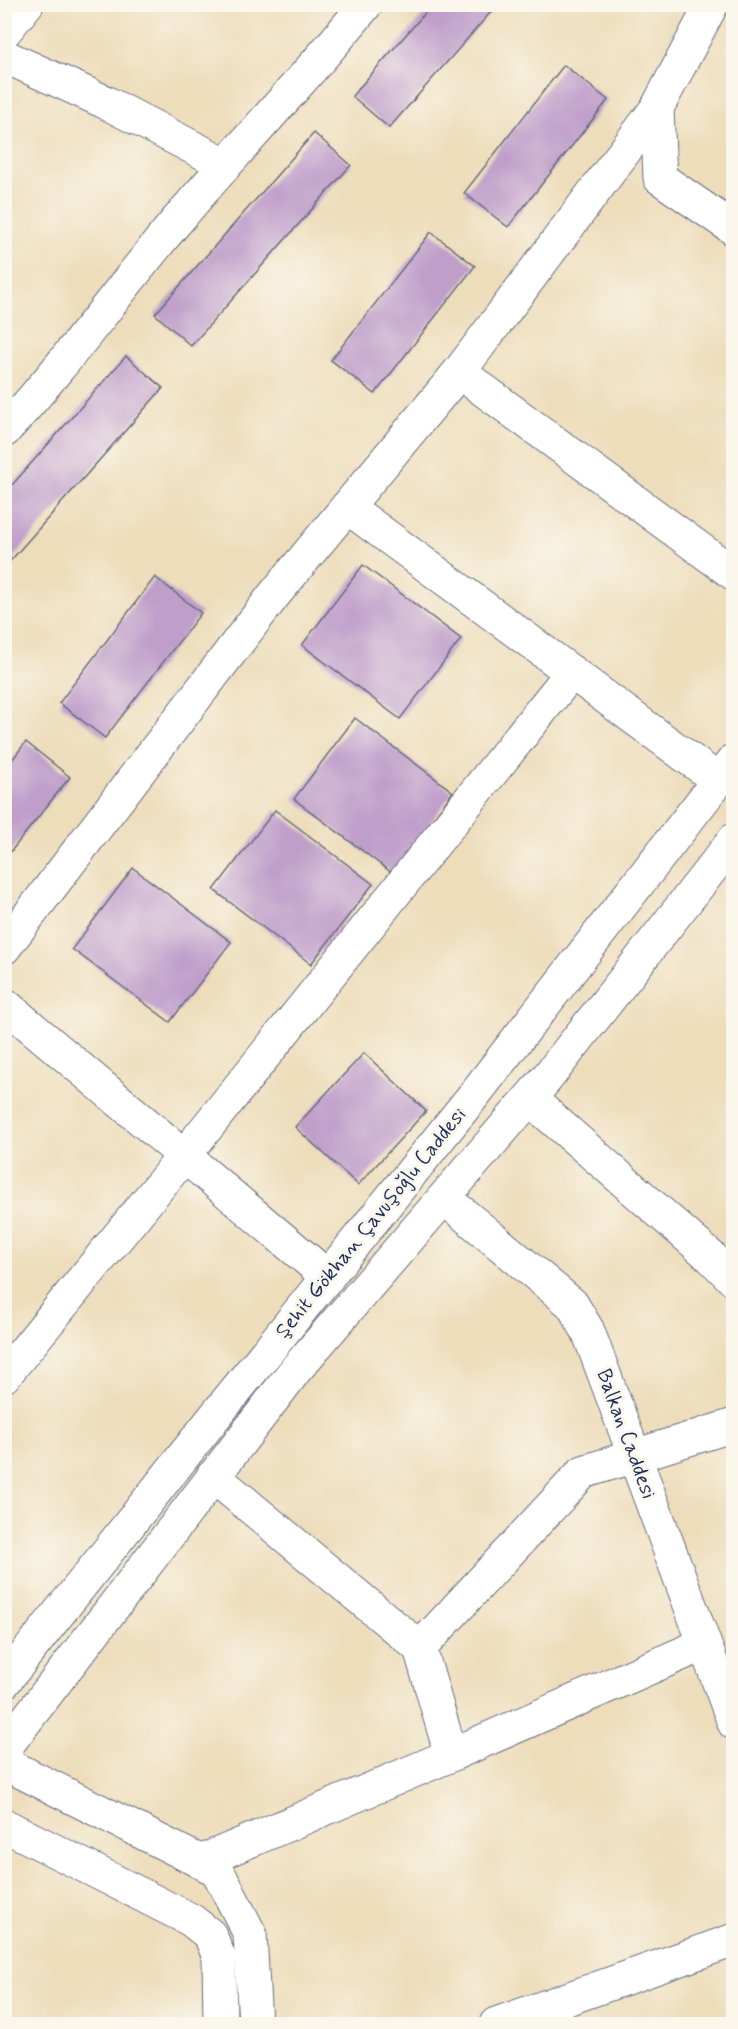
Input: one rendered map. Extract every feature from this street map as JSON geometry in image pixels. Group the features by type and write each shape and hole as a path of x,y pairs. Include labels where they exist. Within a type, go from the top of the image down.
{"street":[{"path":"4,32 27,4"},
{"path":"10,416 225,164 322,58 366,4"},
{"path":"4,948 274,595 459,372 657,108 712,4"},
{"path":"4,56 105,102 225,164"},
{"path":"657,108 660,178 734,229"},
{"path":"459,372 734,574"},
{"path":"347,507 572,672 726,770"},
{"path":"4,1376 184,1156 572,672"},
{"name":"Şehit Gökhan Çavuşoğlu Caddesi","path":"4,1682 474,1095 726,770"},
{"path":"4,1749 297,1368 530,1098 734,840"},
{"path":"4,1004 328,1277"},
{"path":"530,1098 711,1257 734,1280"},
{"name":"Balkan Caddesi","path":"444,1198 572,1304 588,1331 734,1723"},
{"path":"420,1648 583,1472 734,1425"},
{"path":"213,1476 420,1648 452,1755"},
{"path":"200,1862 452,1755 704,1644"},
{"path":"4,1763 217,1870 250,1934 255,2025"},
{"path":"4,1825 191,1920 210,1935 219,1956 220,2025"},
{"path":"496,2025 734,1940"}],"building":[{"path":"433,4 498,4 389,128 352,96"},
{"path":"564,65 608,100 508,227 464,193"},
{"path":"314,133 351,165 191,346 155,314"},
{"path":"431,232 475,266 375,394 331,360"},
{"path":"126,356 163,388 4,568 4,494"},
{"path":"363,565 461,639 400,719 302,645"},
{"path":"155,577 201,613 105,738 59,703"},
{"path":"355,718 453,792 392,873 294,799"},
{"path":"26,742 70,777 4,860 4,770"},
{"path":"275,810 373,884 311,964 214,890"},
{"path":"133,868 231,942 170,1022 72,949"},
{"path":"364,1053 426,1111 358,1185 295,1127"}]}
